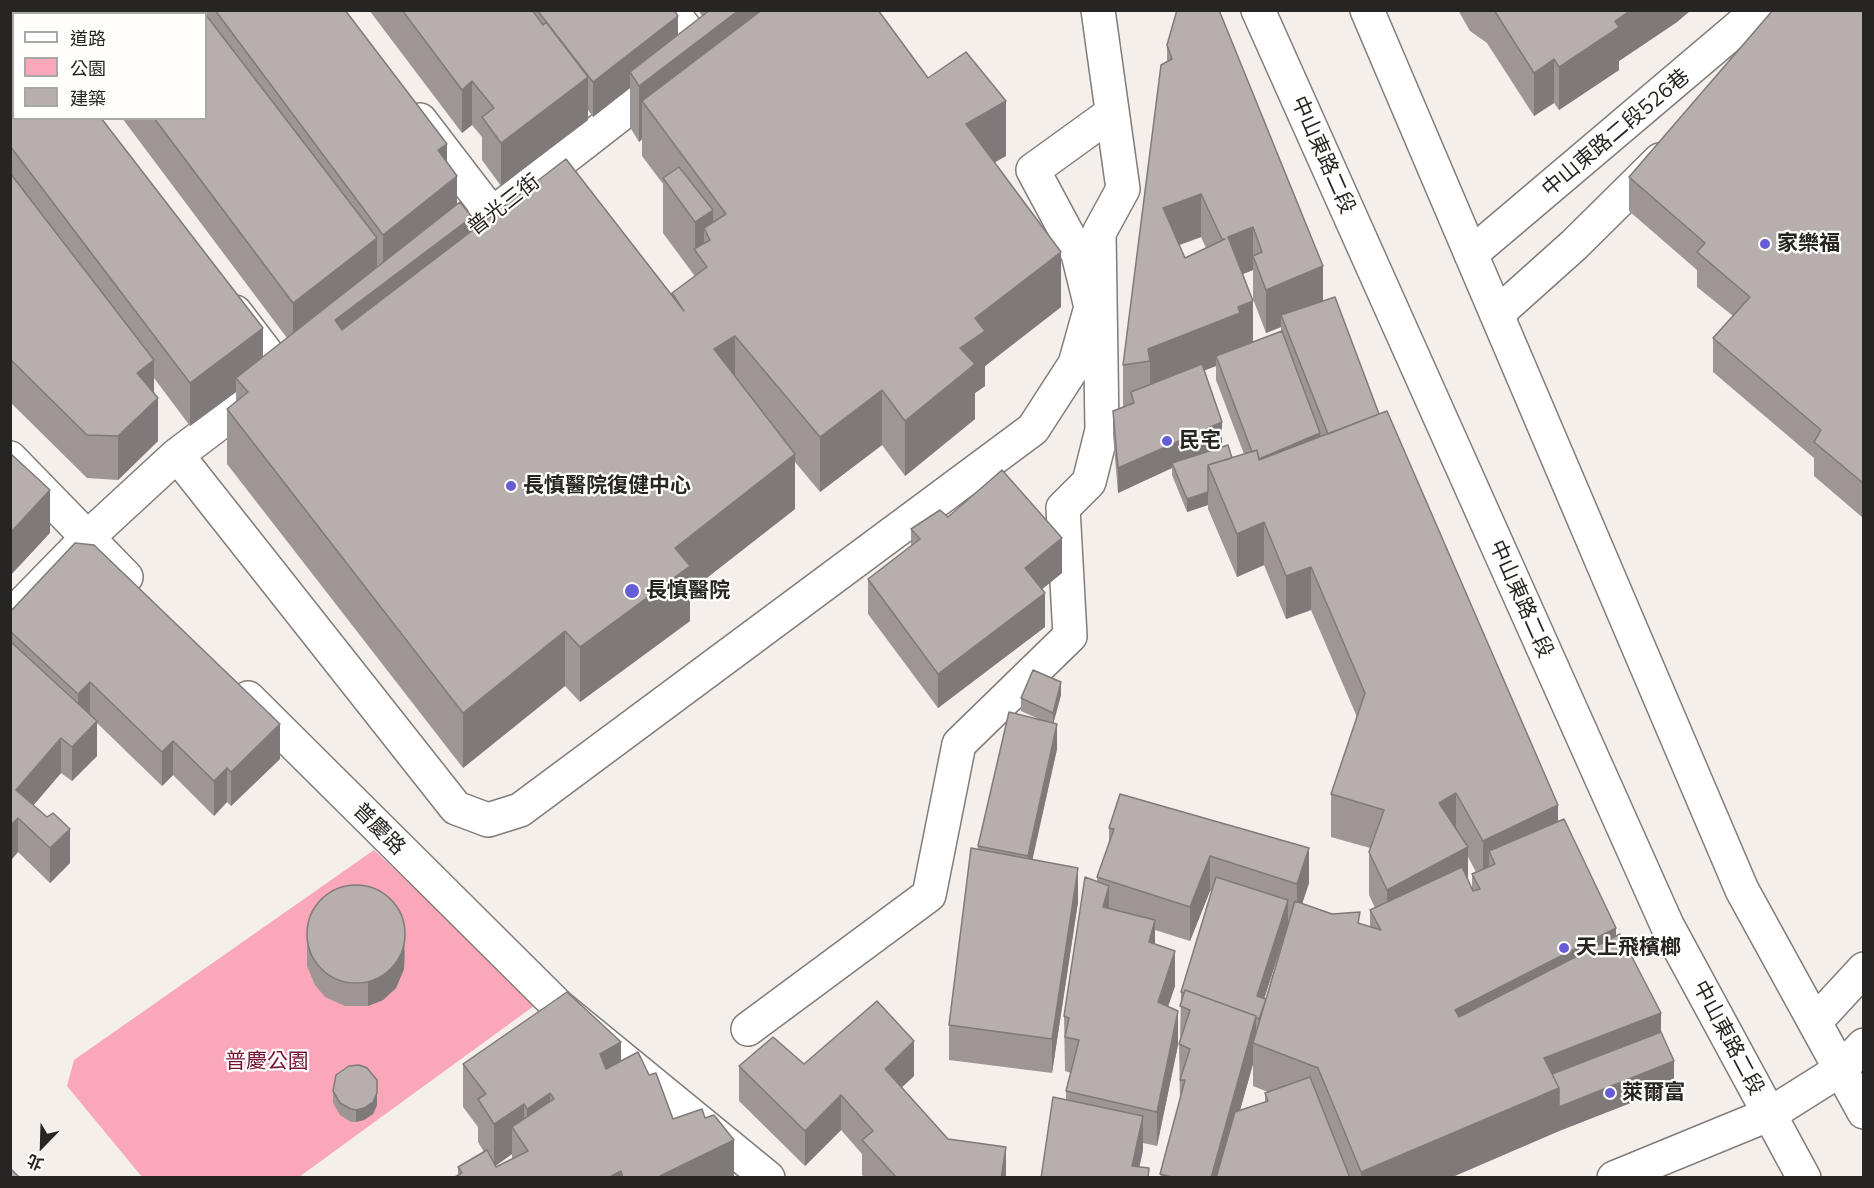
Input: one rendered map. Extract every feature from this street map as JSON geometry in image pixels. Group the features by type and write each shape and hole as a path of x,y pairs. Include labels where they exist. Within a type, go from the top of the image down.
{"main road":[{"path":"671,10 702,51"},
{"path":"748,1029 929,896 959,744 1070,636 1063,508 1089,482 1102,430 1099,233 1123,189 1098,10"},
{"name":"中山東路二段","path":"1258,10 1667,925 1804,1178"},
{"path":"1367,10 1742,890 1863,1112"},
{"name":"中山東路二段526巷","path":"1472,255 1759,10"},
{"name":"普光三街","path":"416,273 729,31"},
{"path":"400,94 492,214"},
{"path":"177,455 456,808 488,820 520,810 1033,429 1075,364 1090,307 1078,254 1033,170 1112,113"},
{"path":"1497,314 1574,245 1684,136"},
{"path":"10,617 87,538 177,455 293,367 218,289"},
{"path":"10,458 146,597"},
{"name":"普慶路","path":"230,680 559,1007 768,1178"},
{"path":"1815,1022 1863,969"},
{"path":"1614,1178 1770,1114 1840,1070 1863,1045"}],"green space":[{"name":"普慶公園","path":"374,850 538,1003 299,1177 142,1177 67,1086 74,1060"}],"building":[{"path":"10,10 18,10 19,12 12,12 12,120 103,120 263,328 190,383 10,146"},
{"path":"64,10 135,10 133,12 65,12"},
{"path":"135,10 202,10 204,12 133,12"},
{"path":"215,10 345,10 447,144 438,150 457,176 383,235"},
{"path":"402,10 532,10 543,25 546,22 588,77 501,143 482,117 494,108 472,81 462,90"},
{"path":"537,10 674,10 678,16 593,82"},
{"path":"710,10 739,10 639,86 630,72"},
{"path":"762,10 878,10 928,78 966,52 1006,101 966,124 1061,252 975,318 985,331 960,348 975,364 905,421 882,390 820,437 735,336 714,349 795,454 675,548 690,566 580,647 565,631 463,713 227,409 248,392 236,378 460,202 472,217 335,320 342,330 566,159 684,311 672,293 707,267 694,249 710,240 704,228 726,214 642,101"},
{"path":"1177,10 1219,10 1323,266 1266,290 1253,256 1262,252 1253,227 1228,237 1253,301 1238,307 1240,313 1148,349 1150,361 1123,365 1161,65 1172,59 1167,45","holes":["1201,194 1222,239 1225,239 1185,258 1163,208"]},
{"path":"1494,10 1631,10 1615,21 1619,27 1559,67 1554,59 1534,73"},
{"name":"家樂福","path":"1773,10 1863,10 1863,483 1814,442 1821,430 1713,338 1750,297 1697,252 1705,243 1629,177"},
{"path":"207,16 377,238 293,303 156,120 207,120"},
{"path":"679,167 713,210 695,222 663,178"},
{"path":"10,173 154,360 137,373 158,398 118,436 87,435 10,359"},
{"path":"1335,297 1379,414 1328,434 1281,315"},
{"path":"1282,331 1320,433 1259,459 1257,450 1252,452 1216,356"},
{"name":"民宅","path":"1202,364 1222,422 1118,468 1113,411 1134,403 1131,392"},
{"path":"1387,411 1558,805 1483,841 1456,793 1439,803 1468,847 1387,890 1369,852 1384,810 1331,794 1365,693 1311,567 1286,576 1264,522 1237,534 1208,465 1257,450 1259,460"},
{"path":"1228,445 1232,458 1208,465 1208,492 1187,499 1172,463"},
{"path":"10,453 50,490 10,533"},
{"path":"1002,470 1062,538 1025,568 1045,593 938,674 868,579 920,539 911,529 940,510 948,517"},
{"path":"75,543 94,545 280,724 231,772 227,768 214,781 173,741 162,752 90,682 78,694 10,631 10,612"},
{"path":"10,641 97,721 72,747 61,738 16,790 47,817 53,813 70,829 50,848 18,818 10,826"},
{"path":"1033,670 1061,682 1053,713 1021,698"},
{"path":"1009,712 1057,724 1028,856 978,846"},
{"path":"1120,794 1309,848 1297,884 1210,856 1190,907 1097,877 1114,829 1109,828"},
{"path":"1564,819 1616,928 1455,1010 1459,1017 1620,934 1661,1013 1544,1058 1559,1088 1361,1172 1318,1068 1253,1043 1295,901 1332,914 1360,912 1358,923 1381,930 1370,910 1462,867 1473,891 1480,889 1472,874 1495,864 1489,851"},
{"path":"971,848 1078,868 1052,1039 949,1025"},
{"path":"1085,877 1109,886 1103,907 1155,920 1149,942 1175,951 1158,1002 1178,1011 1157,1112 1066,1091 1079,1040 1065,1037 1069,1018 1064,1016"},
{"path":"1216,877 1288,900 1257,996 1266,999 1259,1019 1185,990 1184,993 1181,992"},
{"path":"356,885 375,889 390,900 401,915 405,934 401,953 390,968 375,979 356,983 337,979 322,968 311,953 307,934 311,915 322,900 337,889"},
{"path":"1185,990 1256,1016 1211,1178 1175,1178 1160,1174 1185,1080 1180,1080 1190,1049 1179,1044 1190,1010 1180,1006"},
{"path":"567,992 621,1042 600,1054 606,1069 638,1052 649,1075 656,1073 673,1119 702,1109 705,1118 714,1115 734,1140 660,1176 661,1178 623,1178 621,1171 608,1178 455,1178 462,1173 458,1167 487,1150 496,1167 528,1151 512,1127 554,1099 550,1093 527,1109 524,1104 494,1124 478,1099 486,1094 463,1064"},
{"path":"877,1001 914,1041 885,1069 948,1139 1006,1147 1001,1178 897,1178 862,1140 873,1131 841,1095 805,1131 739,1066 773,1037 804,1064"},
{"path":"1661,1032 1674,1061 1559,1107 1559,1088 1552,1074"},
{"path":"359,1065 367,1068 377,1080 377,1093 373,1102 356,1110 340,1103 333,1091 336,1075 349,1066"},
{"path":"1310,1077 1350,1178 1216,1178 1235,1112 1268,1101 1265,1093"},
{"path":"1053,1097 1143,1116 1132,1166 1149,1168 1148,1178 1041,1178"},
{"path":"10,1168 20,1178 10,1178"}],"place":[{"name":"家樂福","path":"1765,244"},
{"name":"民宅","path":"1167,441"},
{"name":"長慎醫院復健中心","path":"511,486"},
{"name":"長慎醫院","path":"632,591"},
{"name":"天上飛檳榔","path":"1564,948"},
{"name":"萊爾富","path":"1610,1093"}]}
